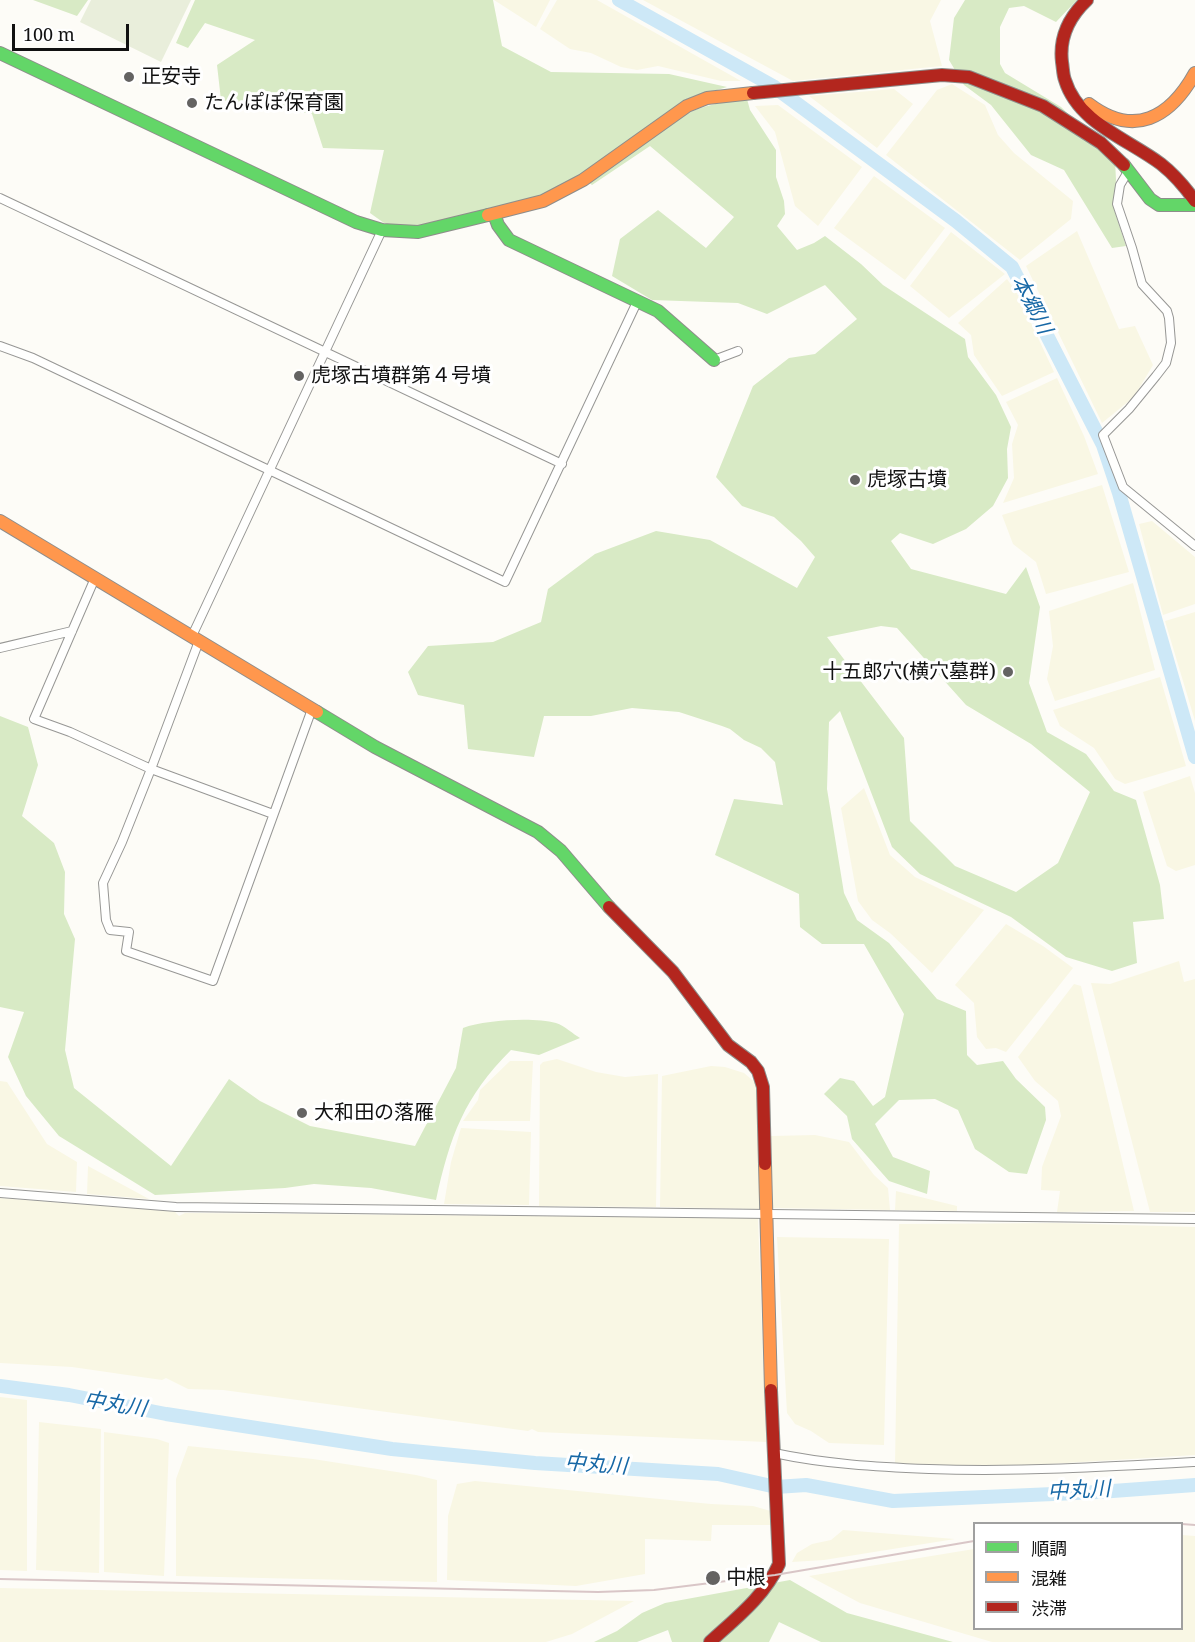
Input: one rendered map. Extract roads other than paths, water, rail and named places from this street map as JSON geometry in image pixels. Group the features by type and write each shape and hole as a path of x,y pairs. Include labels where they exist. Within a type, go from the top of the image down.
{"main road":[{"path":"0,53 348,218 382,230 418,232 543,201 583,180 687,106 707,98 942,75 969,77 1043,106 1101,143 1119,158 1150,199 1159,205 1174,206 1195,203 1183,182 1165,165 1098,124 1073,98 1064,80 1062,45 1070,21 1087,0"},
{"path":"1099,0 1075,27 1069,55 1073,83 1092,108 1110,118 1129,122 1158,116 1176,102 1195,73"},
{"path":"494,214 498,225 509,240 658,311 714,360"},
{"path":"0,521 375,747 538,832 561,851 592,889 660,958 728,1046 751,1062 761,1078 763,1087 769,1334 779,1564 773,1580 710,1642"}],"street":[{"path":"1129,170 1120,185 1117,204 1142,284 1162,304 1170,318 1170,353 1166,363 1129,409 1102,435 1123,487 1195,546"},
{"path":"0,198 562,464"},
{"path":"312,710 213,981 126,951 129,932 110,930 106,920 103,883 151,769 195,639 269,470 382,230"},
{"path":"0,346 44,363 505,582 637,302"},
{"path":"714,360 738,351"},
{"path":"95,578 34,719 70,732 151,769 273,814"},
{"path":"0,648 72,632"},
{"path":"0,1193 187,1207 1195,1219"},
{"path":"774,1453 812,1461 891,1468 1014,1471 1195,1462"}],"waterway":[{"name":"本郷川","path":"619,0 773,86 956,221 1012,267 1103,445 1195,757"},
{"name":"中丸川","path":"0,1386 69,1395 166,1414 392,1449 535,1463 718,1474 776,1487 806,1485 893,1501 1099,1492 1195,1485"}],"railway":[{"path":"1183,1524 1195,1525"},
{"path":"0,1579 598,1592 654,1590 775,1575 973,1541"}],"place":[{"name":"正安寺","path":"129,77"},
{"name":"たんぽぽ保育園","path":"192,103"},
{"name":"虎塚古墳群第４号墳","path":"299,376"},
{"name":"虎塚古墳","path":"855,480"},
{"name":"十五郎穴(横穴墓群)","path":"1008,672"},
{"name":"大和田の落雁","path":"302,1113"},
{"name":"中根","path":"713,1578"}]}
